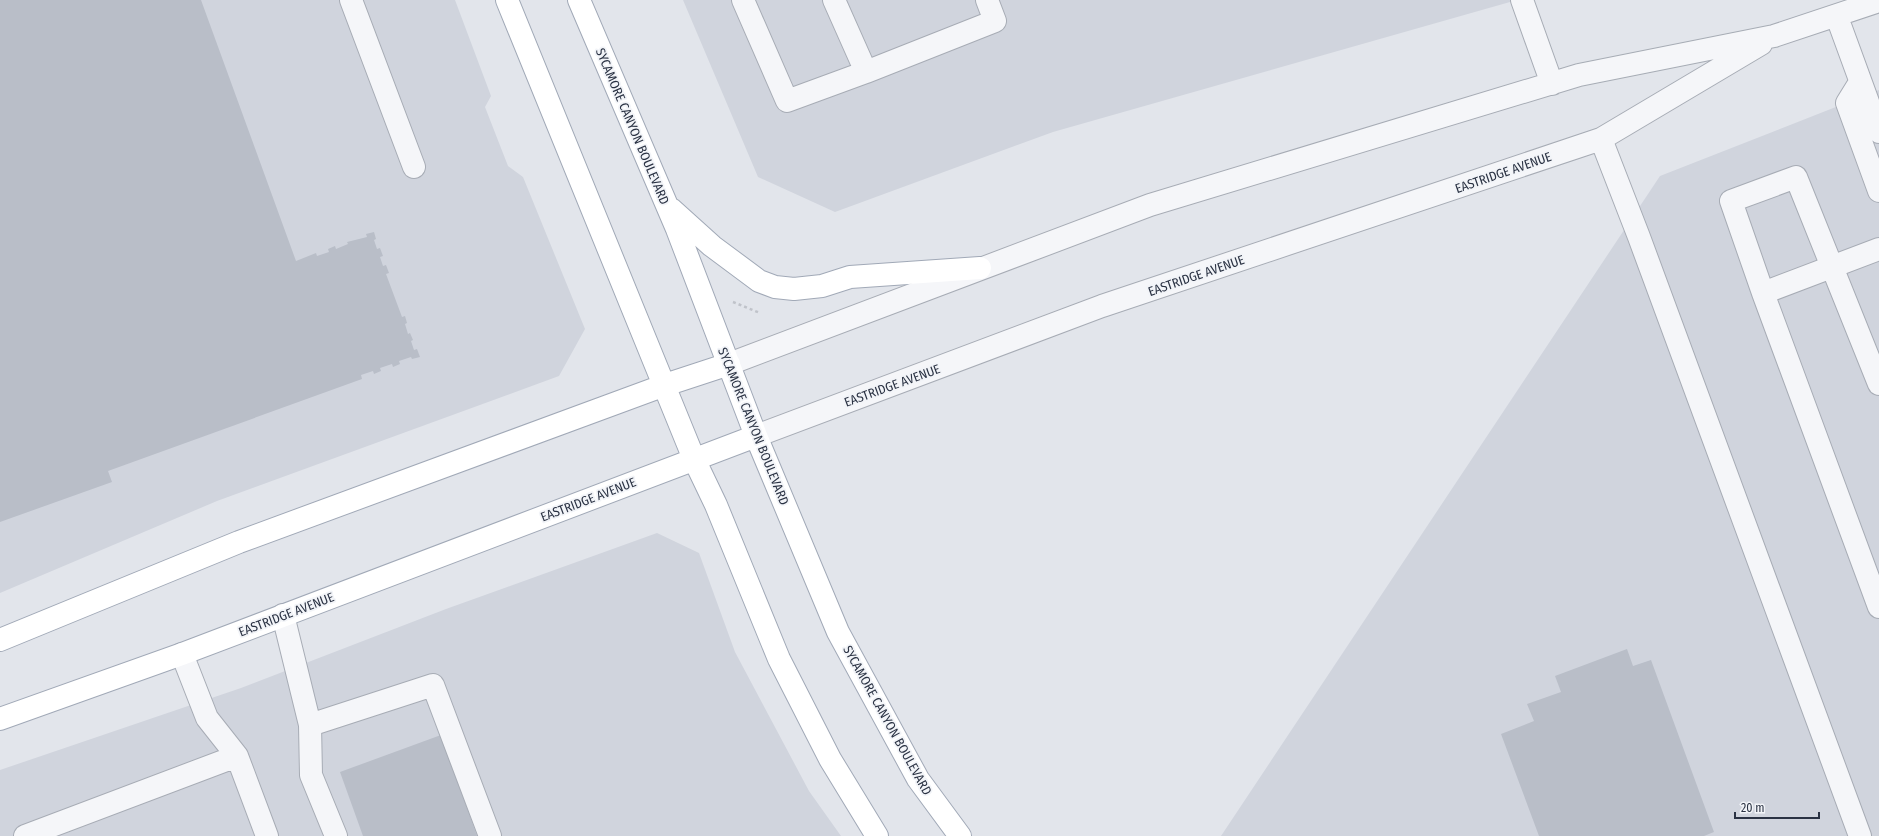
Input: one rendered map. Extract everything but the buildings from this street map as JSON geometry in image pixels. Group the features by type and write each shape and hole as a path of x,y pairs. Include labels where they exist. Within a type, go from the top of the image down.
{"main road":[{"path":"507,0 694,459 716,504 779,659 830,758 877,836"},
{"name":"SYCAMORE CANYON BOULEVARD","path":"579,0 667,206 756,436 838,632 918,779 960,836"},
{"path":"667,206 712,246 759,281 775,287 794,289 822,286 850,277 980,268"},
{"name":"EASTRIDGE AVENUE","path":"0,640 239,542 664,385 729,364"},
{"name":"EASTRIDGE AVENUE","path":"0,719 182,654 756,436"}],"street":[{"path":"351,0 414,167"},
{"path":"743,0 787,101 866,72 995,21 987,0"},
{"path":"834,0 866,72"},
{"path":"1522,0 1552,84"},
{"name":"EASTRIDGE AVENUE","path":"729,364 1150,205 1579,75 1774,36 1837,17 1879,1"},
{"path":"1837,17 1870,86 1879,132"},
{"name":"EASTRIDGE AVENUE","path":"756,436 1102,306 1601,139 1774,36"},
{"path":"1870,86 1847,103 1879,191"},
{"path":"1601,139 1640,237 1860,836"},
{"path":"1879,384 1796,177 1731,201 1763,293 1879,607"},
{"path":"1763,293 1879,249"},
{"path":"283,615 310,725 310,775 336,836"},
{"path":"182,654 207,718 237,756 265,835"},
{"path":"310,725 433,685 490,836"},
{"path":"25,836 237,756"}],"path":[{"path":"728,300 760,313"}],"shaded area":[{"path":"0,0 455,0 491,96 485,107 508,166 523,177 585,329 559,376 217,501 0,593"},
{"path":"683,0 1517,0 1053,132 835,212 758,177"},
{"path":"1879,90 1879,836 1221,836 1660,176"},
{"path":"657,533 699,553 735,652 809,791 841,836 0,836 0,770 241,688 446,609"}]}
